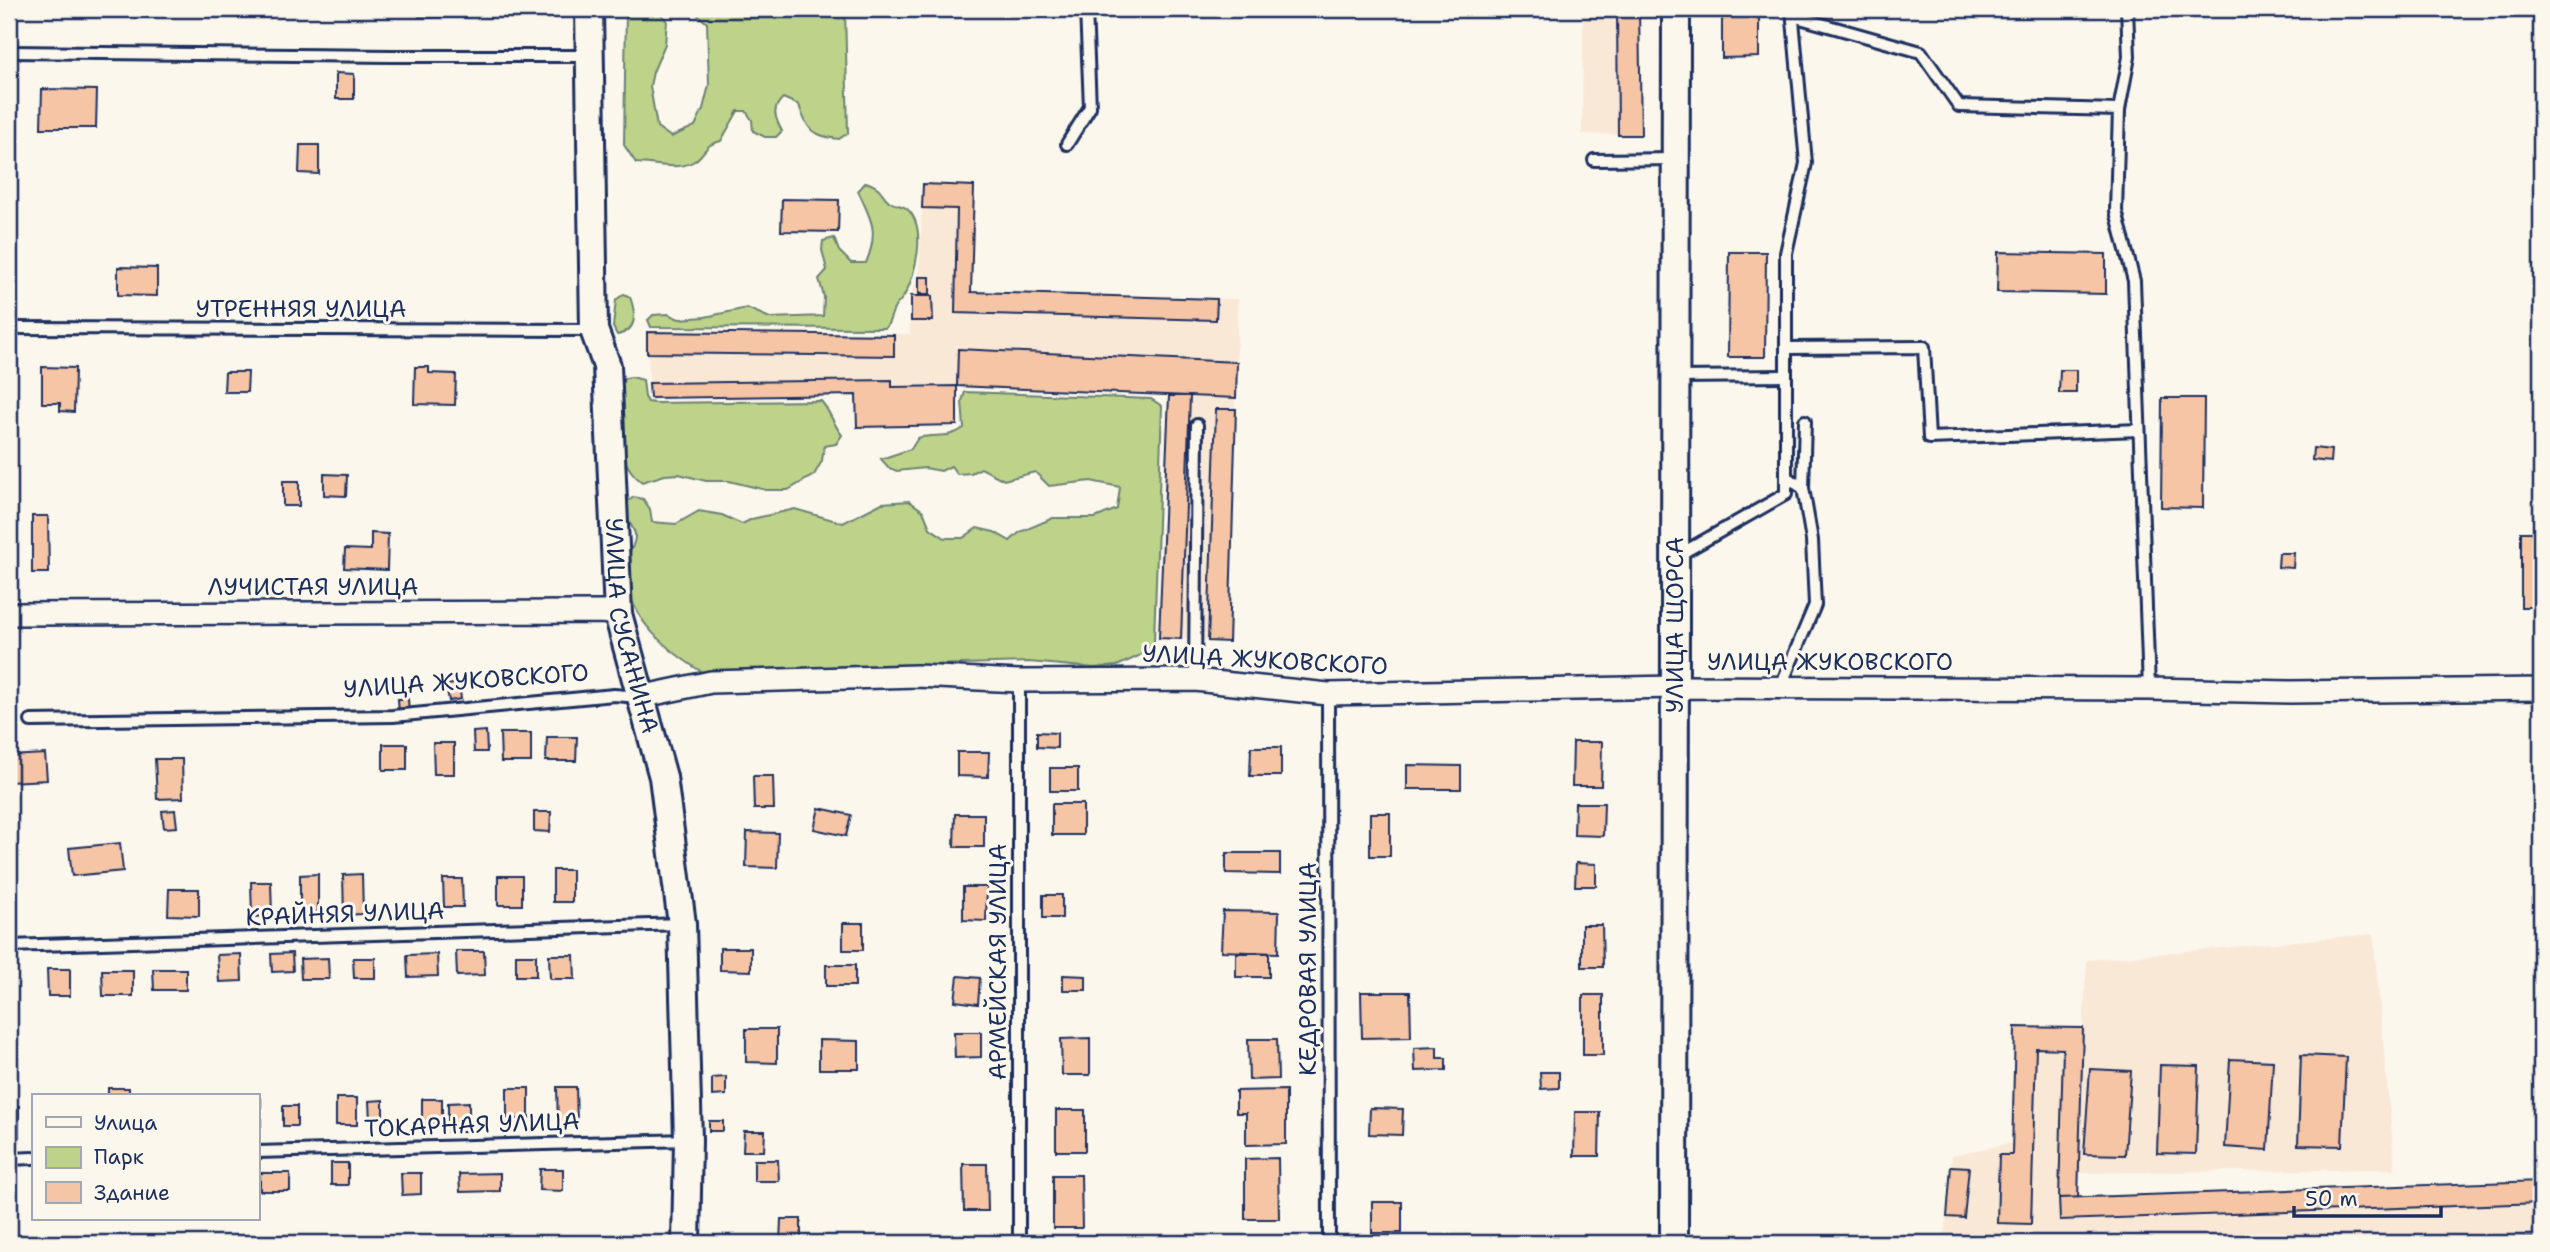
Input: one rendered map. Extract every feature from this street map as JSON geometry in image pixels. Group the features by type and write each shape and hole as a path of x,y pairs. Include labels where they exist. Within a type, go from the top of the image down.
{"street":[{"name":"УЛИЦА СУСАНИНА","path":"589,9 594,330 607,366 618,614 663,777 682,924 688,1140 686,1243"},
{"name":"УЛИЦА ЩОРСА","path":"1674,1243 1676,9"},
{"name":"ЛУЧИСТАЯ УЛИЦА","path":"9,614 618,614"},
{"name":"УЛИЦА ЖУКОВСКОГО","path":"640,697 711,682 917,676 1019,681 1195,680 1328,694 1675,687 2290,692 2541,690"}],"lane":[{"path":"1067,144 1090,107 1086,9"},
{"path":"2127,9 2129,57 2119,110 2116,211 2134,281 2149,689"},
{"path":"1675,557 1786,494 1786,253 1806,163 1793,12 1921,52 1959,106 2119,110"},
{"path":"9,52 365,56 590,55"},
{"path":"1594,160 1675,159"},
{"name":"УТРЕННЯЯ УЛИЦА","path":"9,328 594,330"},
{"path":"1786,348 1924,347 1929,438 2140,430"},
{"path":"1675,377 1786,376"},
{"path":"1780,688 1815,604 1812,540 1803,488 1805,421"},
{"path":"1195,680 1197,425"},
{"path":"1786,477 1803,488"},
{"name":"АРМЕЙСКАЯ УЛИЦА","path":"1019,681 1019,1243"},
{"name":"КЕДРОВАЯ УЛИЦА","path":"1328,694 1329,1243"},
{"name":"УЛИЦА ЖУКОВСКОГО","path":"31,721 393,716 614,695 640,697"},
{"name":"КРАЙНЯЯ УЛИЦА","path":"9,946 682,924"},
{"name":"ТОКАРНАЯ УЛИЦА","path":"259,1152 688,1140"},
{"path":"9,1158 32,1158"}],"shaded area":[{"path":"1583,9 1639,9 1641,135 1582,134"},
{"path":"923,184 974,186 972,292 1238,299 1229,642 1159,638 1168,396 957,387 957,425 857,427 856,395 650,398 647,332 910,334 911,296 919,276"},
{"path":"2373,934 2395,1169 2080,1173 2079,1198 2541,1181 2541,1243 1944,1243 1952,1155 2012,1143 2015,1027 2083,1028 2087,960"}],"green space":[{"path":"626,9 657,9 667,21 665,44 650,86 657,127 671,137 695,126 709,85 707,23 691,9 845,9 848,133 839,139 817,134 808,126 799,105 783,98 776,110 776,118 782,131 776,137 765,137 753,131 752,120 746,111 738,111 721,141 709,146 689,164 674,166 636,163 624,145"},
{"path":"866,182 879,189 890,202 906,208 917,226 918,251 912,276 904,296 895,307 885,328 651,327 648,320 653,315 668,314 679,319 705,317 747,308 770,318 823,316 824,297 819,279 827,270 822,250 823,241 834,238 839,251 851,263 866,263 870,252 872,226 858,191"},
{"path":"624,294 630,297 634,320 629,330 617,335 613,327 616,300"},
{"path":"625,378 643,380 645,397 648,402 655,403 821,401 842,435 836,444 824,446 822,461 814,475 788,490 766,490 729,481 706,481 679,474 642,482 632,473 626,462 620,437 621,384"},
{"path":"965,392 1151,399 1162,406 1154,641 1139,656 1117,666 1094,668 1029,662 702,672 659,640 647,626 631,596 627,579 627,560 635,534 627,518 625,503 634,497 643,499 650,509 652,522 676,524 699,511 722,515 742,524 795,509 843,523 882,503 909,501 923,511 930,528 945,538 963,538 977,528 994,532 1010,541 1020,532 1053,518 1095,518 1117,509 1120,487 1091,481 1049,486 1035,472 1004,480 981,468 971,473 957,474 951,466 941,471 925,468 897,471 889,468 881,459 911,449 918,438 947,435 964,428 962,401"}],"building":[{"path":"420,9 459,9 459,17 419,17"},
{"path":"1617,9 1639,9 1641,135 1618,135"},
{"path":"1722,9 1759,9 1759,57 1722,58"},
{"path":"336,73 354,74 354,99 336,99"},
{"path":"42,89 97,90 96,128 41,128"},
{"path":"300,145 319,145 319,174 299,173"},
{"path":"923,184 974,186 971,292 1217,299 1216,320 955,313 957,209 922,208"},
{"path":"782,199 839,200 838,232 781,231"},
{"path":"1729,252 1766,252 1765,357 1728,357"},
{"path":"1998,252 2106,254 2106,294 1997,292"},
{"path":"9,265 14,265 13,302 9,302"},
{"path":"118,267 157,268 157,296 118,295"},
{"path":"919,277 930,277 930,294 919,294"},
{"path":"911,296 932,296 933,321 911,321"},
{"path":"647,332 894,335 894,356 647,353"},
{"path":"958,349 1237,362 1236,398 957,386"},
{"path":"42,367 75,368 74,412 60,411 60,403 42,403"},
{"path":"415,367 429,367 429,373 456,374 455,405 414,404"},
{"path":"2060,370 2076,370 2076,393 2059,393"},
{"path":"225,372 248,372 247,392 224,392"},
{"path":"892,380 892,387 957,386 957,425 857,427 856,395 650,398 649,383"},
{"path":"1169,396 1190,396 1181,639 1159,638"},
{"path":"2162,398 2204,398 2203,508 2161,507"},
{"path":"1216,409 1236,409 1229,642 1208,641"},
{"path":"2313,448 2331,450 2330,462 2312,460"},
{"path":"324,474 347,475 346,496 324,495"},
{"path":"283,481 299,481 299,506 283,506"},
{"path":"32,516 48,516 49,573 32,573"},
{"path":"2521,532 2541,532 2541,607 2521,607"},
{"path":"371,533 388,534 387,570 344,568 345,549 371,550"},
{"path":"2279,553 2294,553 2293,568 2278,567"},
{"path":"459,683 461,699 449,701 446,685"},
{"path":"398,699 408,699 409,713 399,714"},
{"path":"486,731 487,752 474,752 473,732"},
{"path":"1037,732 1057,733 1057,748 1037,747"},
{"path":"500,733 531,733 531,762 501,762"},
{"path":"547,737 577,737 576,761 546,761"},
{"path":"1573,742 1602,742 1601,786 1572,786"},
{"path":"433,743 454,743 454,774 434,774"},
{"path":"383,744 407,744 407,770 383,770"},
{"path":"1251,747 1281,747 1281,776 1250,776"},
{"path":"957,752 989,752 988,777 957,776"},
{"path":"45,754 47,780 9,782 9,756"},
{"path":"155,759 182,759 183,798 157,799"},
{"path":"1407,765 1461,766 1461,789 1407,789"},
{"path":"1050,768 1078,768 1078,791 1050,791"},
{"path":"753,776 773,776 774,809 754,809"},
{"path":"1575,803 1604,803 1603,836 1574,835"},
{"path":"1052,804 1083,804 1083,835 1052,835"},
{"path":"819,808 851,815 846,836 814,829"},
{"path":"175,810 177,827 164,828 162,811"},
{"path":"534,812 551,812 550,832 534,831"},
{"path":"1370,813 1390,813 1390,856 1370,856"},
{"path":"955,814 984,814 984,847 954,847"},
{"path":"747,832 778,833 777,868 746,867"},
{"path":"9,836 12,836 16,859 9,860"},
{"path":"120,843 123,871 72,876 69,848"},
{"path":"1226,853 1280,853 1280,874 1226,873"},
{"path":"1576,863 1596,864 1596,886 1575,886"},
{"path":"553,870 572,870 572,902 553,902"},
{"path":"318,874 318,912 300,912 300,875"},
{"path":"362,874 363,914 344,915 343,875"},
{"path":"498,876 522,876 522,905 498,905"},
{"path":"443,879 462,879 463,907 444,907"},
{"path":"251,882 271,882 272,916 252,917"},
{"path":"963,887 987,887 986,921 963,920"},
{"path":"169,889 199,889 199,916 168,915"},
{"path":"1043,895 1062,895 1062,918 1043,918"},
{"path":"1223,911 1279,912 1278,953 1221,951"},
{"path":"843,923 863,923 863,950 843,950"},
{"path":"1582,925 1602,925 1603,967 1582,967"},
{"path":"720,948 751,948 751,971 720,970"},
{"path":"456,951 484,951 485,975 457,976"},
{"path":"292,953 293,971 272,972 271,954"},
{"path":"1236,953 1269,953 1269,977 1236,977"},
{"path":"241,954 242,981 219,982 217,955"},
{"path":"437,954 438,976 408,977 407,955"},
{"path":"516,955 536,955 536,976 516,976"},
{"path":"549,955 574,955 575,979 550,979"},
{"path":"328,958 329,979 301,979 300,959"},
{"path":"353,958 375,958 375,978 354,978"},
{"path":"826,965 855,965 855,986 826,986"},
{"path":"47,969 70,969 70,996 48,996"},
{"path":"153,969 186,969 186,990 154,990"},
{"path":"102,970 133,970 133,996 103,996"},
{"path":"1063,975 1086,976 1086,990 1063,990"},
{"path":"958,976 980,978 978,1004 955,1001"},
{"path":"1361,992 1410,992 1411,1037 1362,1038"},
{"path":"1583,995 1603,995 1603,1055 1583,1055"},
{"path":"2015,1027 2083,1028 2078,1198 2059,1198 2063,1049 2036,1048 2031,1224 1997,1223 1999,1155 2012,1155"},
{"path":"746,1029 777,1029 777,1063 746,1062"},
{"path":"954,1032 981,1032 981,1057 955,1058"},
{"path":"1090,1038 1090,1075 1062,1075 1061,1039"},
{"path":"1248,1039 1277,1039 1278,1079 1249,1080"},
{"path":"819,1040 859,1041 859,1069 819,1069"},
{"path":"1437,1047 1437,1058 1446,1058 1446,1070 1415,1071 1414,1048"},
{"path":"2301,1055 2346,1057 2342,1146 2298,1145"},
{"path":"2230,1059 2273,1061 2268,1150 2225,1147"},
{"path":"2160,1065 2199,1066 2196,1154 2157,1153"},
{"path":"2090,1069 2131,1071 2125,1155 2084,1154"},
{"path":"1540,1072 1559,1072 1559,1088 1541,1089"},
{"path":"726,1077 726,1095 712,1096 712,1078"},
{"path":"557,1087 576,1087 577,1124 558,1124"},
{"path":"108,1088 129,1088 129,1094 108,1094"},
{"path":"507,1088 529,1088 529,1119 507,1119"},
{"path":"1286,1090 1286,1144 1246,1145 1246,1113 1236,1113 1236,1091"},
{"path":"259,1098 261,1098 259,1126"},
{"path":"336,1098 357,1098 357,1125 336,1125"},
{"path":"422,1099 442,1099 442,1123 422,1124"},
{"path":"383,1100 383,1119 370,1120 369,1101"},
{"path":"469,1102 469,1132 448,1132 448,1103"},
{"path":"9,1106 19,1106 19,1141 9,1141"},
{"path":"283,1106 297,1106 297,1126 283,1126"},
{"path":"1370,1108 1403,1109 1402,1135 1369,1134"},
{"path":"1056,1110 1085,1110 1085,1151 1056,1151"},
{"path":"1575,1112 1600,1112 1599,1156 1574,1156"},
{"path":"709,1121 723,1121 723,1131 709,1131"},
{"path":"744,1131 765,1131 764,1151 743,1151"},
{"path":"1278,1158 1279,1219 1245,1219 1245,1159"},
{"path":"754,1160 778,1160 779,1181 754,1181"},
{"path":"331,1163 348,1163 348,1185 331,1185"},
{"path":"963,1164 987,1164 988,1211 964,1211"},
{"path":"1951,1166 1969,1167 1964,1218 1947,1217"},
{"path":"540,1169 563,1169 563,1191 539,1190"},
{"path":"260,1173 290,1173 290,1191 260,1191"},
{"path":"401,1173 421,1173 421,1194 402,1195"},
{"path":"500,1173 500,1191 460,1192 459,1174"},
{"path":"1053,1175 1081,1175 1082,1228 1053,1228"},
{"path":"2541,1181 2541,1203 2060,1220 2059,1198"},
{"path":"1372,1202 1402,1202 1402,1233 1372,1233"},
{"path":"781,1219 801,1219 801,1243 780,1243"},
{"path":"2541,1237 2541,1243 2388,1243"}]}
